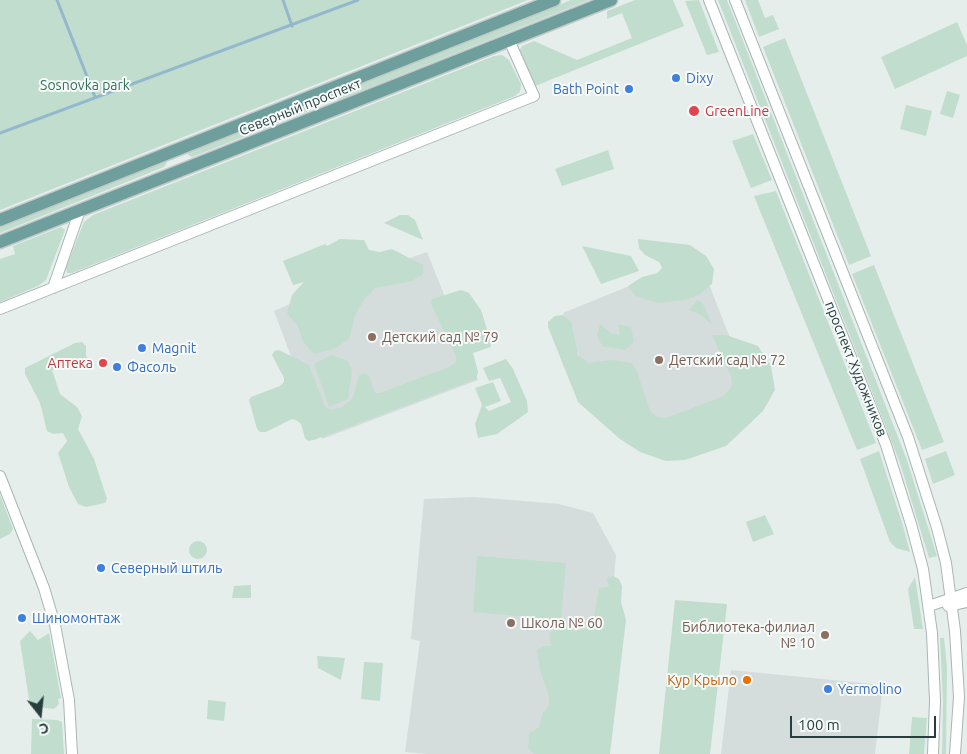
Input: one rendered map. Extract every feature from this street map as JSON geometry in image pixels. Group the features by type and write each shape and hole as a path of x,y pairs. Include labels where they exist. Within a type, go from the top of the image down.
{"main road":[{"name":"Северный проспект","path":"0,220 554,0"},
{"name":"Северный проспект","path":"0,242 611,0"},
{"path":"326,90 322,98 326,105 334,109"},
{"path":"169,153 177,157 180,164 177,172"}],"street":[{"name":"проспект Художников","path":"709,0 891,458 911,524 929,606 935,681 932,754"},
{"name":"проспект Художников","path":"735,0 915,457 946,563 952,601 959,696 955,754"},
{"path":"0,309 534,96 509,40"},
{"path":"52,288 80,210"},
{"path":"0,476 44,588 55,625 70,700 72,754"},
{"path":"929,606 952,601 967,593"},
{"path":"952,601 967,602"}],"shaded area":[{"name":"Детский сад № 79","path":"427,252 478,380 322,439 274,311 338,283"},
{"name":"Детский сад № 72","path":"664,272 709,284 759,413 659,454 598,407 563,313"},
{"name":"Школа № 60","path":"475,497 559,504 593,513 616,555 609,633 608,754 428,754 405,752 420,641 411,639 424,499"},
{"path":"731,670 883,685 875,754 721,754"}],"green space":[{"name":"Sosnovka park","path":"0,0 528,0 0,210"},
{"path":"571,0 589,0 338,100 333,98 335,94"},
{"path":"635,0 673,0 684,26 535,86 518,53 522,46 534,41 577,60 632,38 622,13 607,19 607,11"},
{"path":"699,0 719,52 707,55 685,1"},
{"path":"718,0 727,0 907,460 937,556 929,558 900,463"},
{"path":"745,0 758,0 765,18 773,15 779,29 759,37"},
{"path":"957,22 967,45 967,56 895,89 881,57"},
{"path":"785,38 871,256 849,265 763,47"},
{"path":"502,55 509,60 521,84 520,92 515,96 72,273 67,273 66,268 84,222 93,215 494,56"},
{"path":"947,91 960,95 953,118 940,114"},
{"path":"308,105 313,107 311,110 192,157 188,155 189,151"},
{"path":"906,105 932,111 926,136 900,129"},
{"path":"753,134 772,180 751,188 732,141"},
{"path":"608,150 614,169 562,186 555,169"},
{"path":"163,161 167,163 164,167 0,233 0,225"},
{"path":"776,191 876,443 857,450 754,196"},
{"path":"400,215 408,215 415,220 423,240 384,223"},
{"path":"61,227 65,230 46,280 38,286 0,302 0,259 15,254 13,246"},
{"path":"340,239 364,240 369,250 380,252 392,249 423,265 423,274 412,281 375,288 363,301 355,316 349,339 334,349 314,354 304,343 297,325 287,313 292,295 304,282 293,285 283,261 325,244 327,246"},
{"path":"638,239 690,245 706,256 714,269 712,284 700,294 685,300 658,303 636,296 628,286 642,277 657,273 662,268 659,262 645,255 639,248"},
{"path":"582,246 631,256 639,271 601,284"},
{"path":"874,265 944,442 922,450 852,274"},
{"path":"461,290 469,293 481,310 490,339 491,347 473,353 478,372 476,379 314,440 308,441 305,438 301,424 292,419 266,432 260,432 257,429 249,400 251,397 280,386 284,382 284,378 272,355 274,351 279,350 309,365 325,407 331,410 342,407 353,398 359,375 365,373 369,376 375,393 380,393 449,367 456,362 456,356 431,304 432,299"},
{"path":"697,300 702,302 712,324 699,314 689,310"},
{"path":"563,315 571,322 578,355 588,363 611,360 632,363 637,372 650,411 657,417 666,418 724,396 732,386 731,376 712,335 726,335 758,346 771,366 775,390 763,411 726,446 685,460 666,461 640,452 620,439 578,402 548,327 548,322 555,316"},
{"path":"600,324 611,333 620,335 618,324 631,327 634,342 625,350 602,346 597,335"},
{"path":"82,342 86,346 86,356 91,363 89,366 72,365 71,359 66,358 59,367 52,370 60,394 77,407 82,416 78,429 94,459 107,499 105,503 86,507 78,504 69,487 58,453 67,441 63,433 53,434 47,431 40,403 25,374 25,368 75,343"},
{"path":"331,355 348,361 352,370 348,399 329,407 314,364"},
{"path":"506,359 513,369 527,401 528,412 497,434 478,438 475,424 482,405 475,388 493,382 501,401 485,407 489,411 511,402 500,378 489,381 483,368"},
{"path":"879,451 910,552 896,548 890,542 860,459"},
{"path":"946,451 955,475 933,484 925,459"},
{"path":"0,495 13,529 10,534 0,539"},
{"path":"765,515 774,534 753,542 746,522"},
{"path":"194,541 202,541 207,546 205,557 194,559 189,554 189,546"},
{"path":"477,556 566,563 561,620 473,612"},
{"path":"613,576 619,579 622,586 621,602 626,620 610,754 534,754 528,748 529,734 539,727 543,713 549,706 549,696 540,671 537,650 544,646 551,646 549,633 560,628 577,631 587,628 593,622 599,588 609,587 607,579"},
{"path":"915,577 923,629 914,629 908,589"},
{"path":"251,585 251,598 232,598 234,586"},
{"path":"675,600 727,604 710,754 659,754"},
{"path":"30,631 38,640 49,633 61,698 58,699 59,704 54,709 30,706 20,641"},
{"path":"940,638 944,638 947,668 946,754 942,754 943,701"},
{"path":"317,656 345,658 341,680 318,668"},
{"path":"364,662 383,663 380,701 361,699"},
{"path":"208,700 226,702 224,721 207,719"},
{"path":"912,717 927,718 924,754 909,754"},
{"path":"32,719 62,722 64,754 31,754"}],"waterway":[{"path":"57,0 95,97"},
{"path":"283,0 292,26"},
{"path":"0,133 358,0"}],"place":[{"name":"Dixy","path":"676,78"},
{"name":"Bath Point","path":"629,89"},
{"name":"GreenLine","path":"694,111"},
{"name":"Детский сад № 79","path":"372,337"},
{"name":"Magnit","path":"142,348"},
{"name":"Детский сад № 72","path":"659,360"},
{"name":"Аптека","path":"103,363"},
{"name":"Фасоль","path":"117,367"},
{"name":"Северный штиль","path":"101,568"},
{"name":"Шиномонтаж","path":"22,618"},
{"name":"Школа № 60","path":"511,623"},
{"name":"Библиотека-филиал № 10","path":"825,635"},
{"name":"Кур Крыло","path":"747,680"},
{"name":"Yermolino","path":"828,689"}]}
